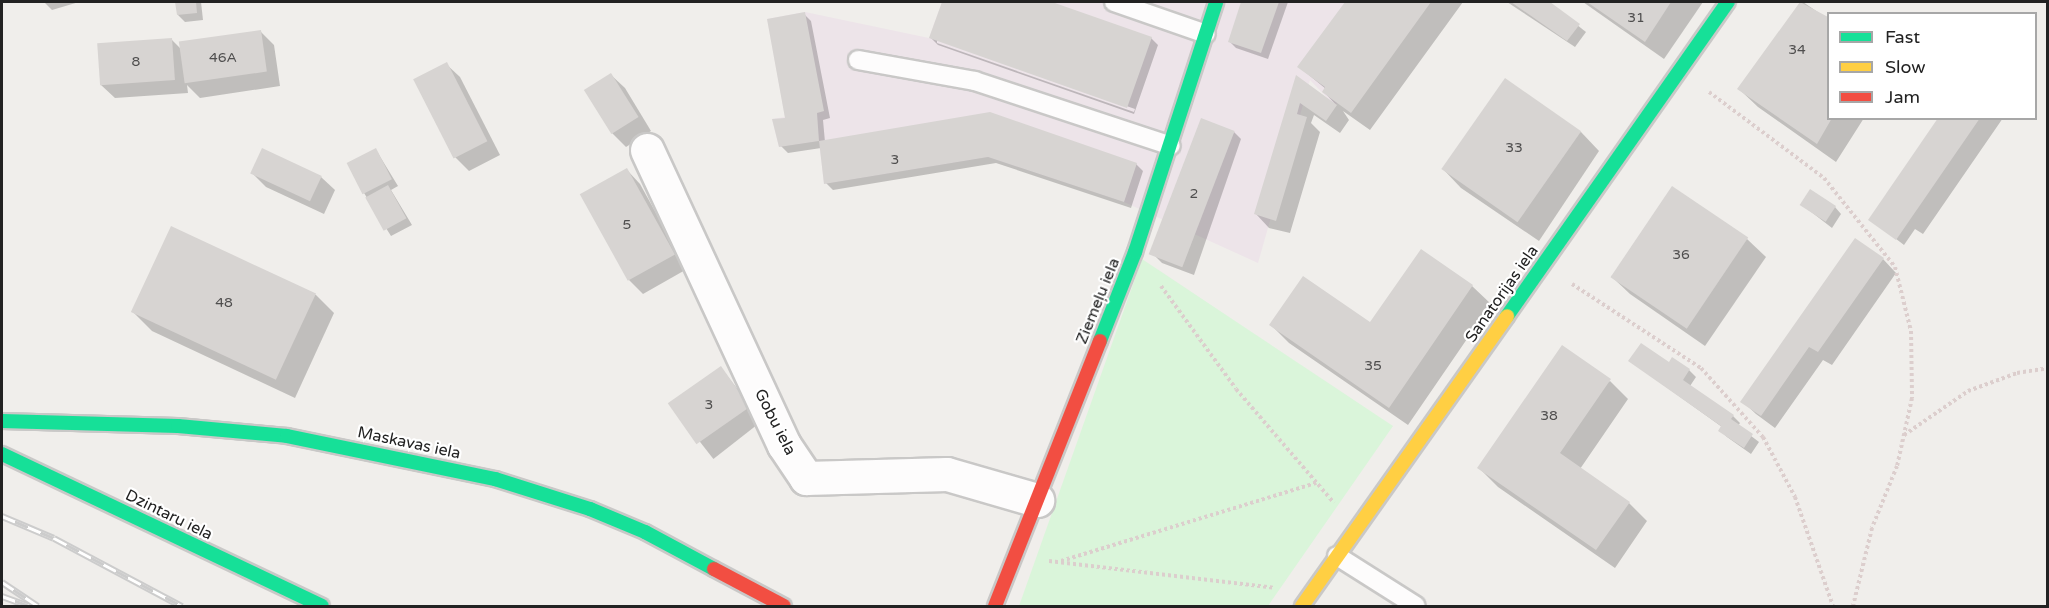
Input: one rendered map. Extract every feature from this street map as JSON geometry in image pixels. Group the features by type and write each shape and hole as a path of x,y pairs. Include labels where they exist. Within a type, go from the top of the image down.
{"street":[{"name":"Ziemeļu iela","path":"995,606 1135,252 1216,2"},
{"name":"Sanatorijas iela","path":"1302,606 1728,2"},
{"name":"Gobu iela","path":"647,150 784,445 806,478 946,474 1037,500"},
{"name":"Maskavas iela","path":"2,421 177,426 287,436 406,458 495,479 590,509 688,554 784,606"},
{"name":"Dzintaru iela","path":"2,453 322,606"}],"lane":[{"path":"1114,2 1206,34"},
{"path":"858,60 975,81 1171,146"},
{"path":"1337,556 1416,606"}],"path":[{"path":"1708,92 1824,178 1895,267 1911,331 1912,398 1897,466 1872,528 1854,606"},
{"path":"1135,252 1236,389 1336,506"},
{"path":"1572,284 1701,368 1763,437 1795,497 1833,606"},
{"path":"1903,436 1968,391 2017,373 2048,368"},
{"path":"1057,562 1316,483"},
{"path":"1015,557 1278,589"}],"shaded area":[{"path":"942,2 1412,2 1335,106 1310,80 1258,263 1124,202 988,157 824,184 819,141 779,147 772,119 785,117 767,19 805,12 929,38"}],"green space":[{"path":"1142,259 1393,426 1268,606 1019,606"}],"building":[{"path":"175,2 196,2 197,13 177,15"},
{"path":"942,2 1052,2 1152,37 1127,108 929,38"},
{"path":"1241,2 1279,2 1261,53 1228,42"},
{"path":"1345,2 1431,2 1351,113 1322,92 1325,87 1297,67"},
{"path":"1511,2 1550,2 1580,24 1567,41"},
{"path":"1587,2 1671,2 1645,42"},
{"path":"1800,2 1827,16 1827,120 1831,120 1817,144 1737,89"},
{"path":"805,12 824,111 817,113 819,141 779,147 772,119 785,118 767,19"},
{"path":"261,30 267,72 185,83 179,42"},
{"path":"172,38 175,80 100,85 97,43"},
{"path":"447,62 487,141 454,159 413,79"},
{"path":"611,73 639,117 611,134 584,90"},
{"path":"1296,75 1337,105 1326,121 1300,103 1297,114 1307,117 1276,221 1254,214"},
{"path":"1505,78 1581,131 1518,222 1441,169"},
{"path":"990,112 1137,163 1124,202 988,157 824,184 819,141"},
{"path":"1201,118 1235,131 1182,267 1149,254"},
{"path":"1937,120 1979,120 1896,240 1868,220"},
{"path":"262,148 322,176 310,201 250,173"},
{"path":"376,148 392,179 362,194 347,163"},
{"path":"627,168 675,255 628,281 580,194"},
{"path":"388,185 406,218 384,231 365,198"},
{"path":"1672,186 1748,237 1687,329 1610,277"},
{"path":"1810,189 1836,206 1826,222 1800,205"},
{"path":"171,226 316,294 276,380 131,312"},
{"path":"1855,238 1884,258 1818,352 1809,347 1761,416 1740,402"},
{"path":"1421,249 1473,285 1389,408 1269,325 1303,276 1370,322"},
{"path":"1641,343 1669,362 1672,357 1690,369 1683,380 1734,415 1731,419 1753,434 1744,448 1718,431 1721,426 1628,361"},
{"path":"1562,345 1611,379 1560,453 1630,502 1596,550 1477,468"},
{"path":"721,366 750,407 696,444 668,403"}],"railway":[{"path":"2,516 54,538 182,606"},
{"path":"2,582 38,606"},
{"path":"2,596 27,605"}],"traffic: fast":[{"path":"1100,341 1135,252 1216,2"},
{"path":"1507,316 1728,2"},
{"path":"2,421 178,426 287,436 495,479 590,509 645,532 714,569"},
{"path":"2,454 322,606"}],"traffic: slow":[{"path":"1302,606 1507,316"}],"traffic: jam":[{"path":"995,606 1100,341"},
{"path":"714,569 784,606"}]}
